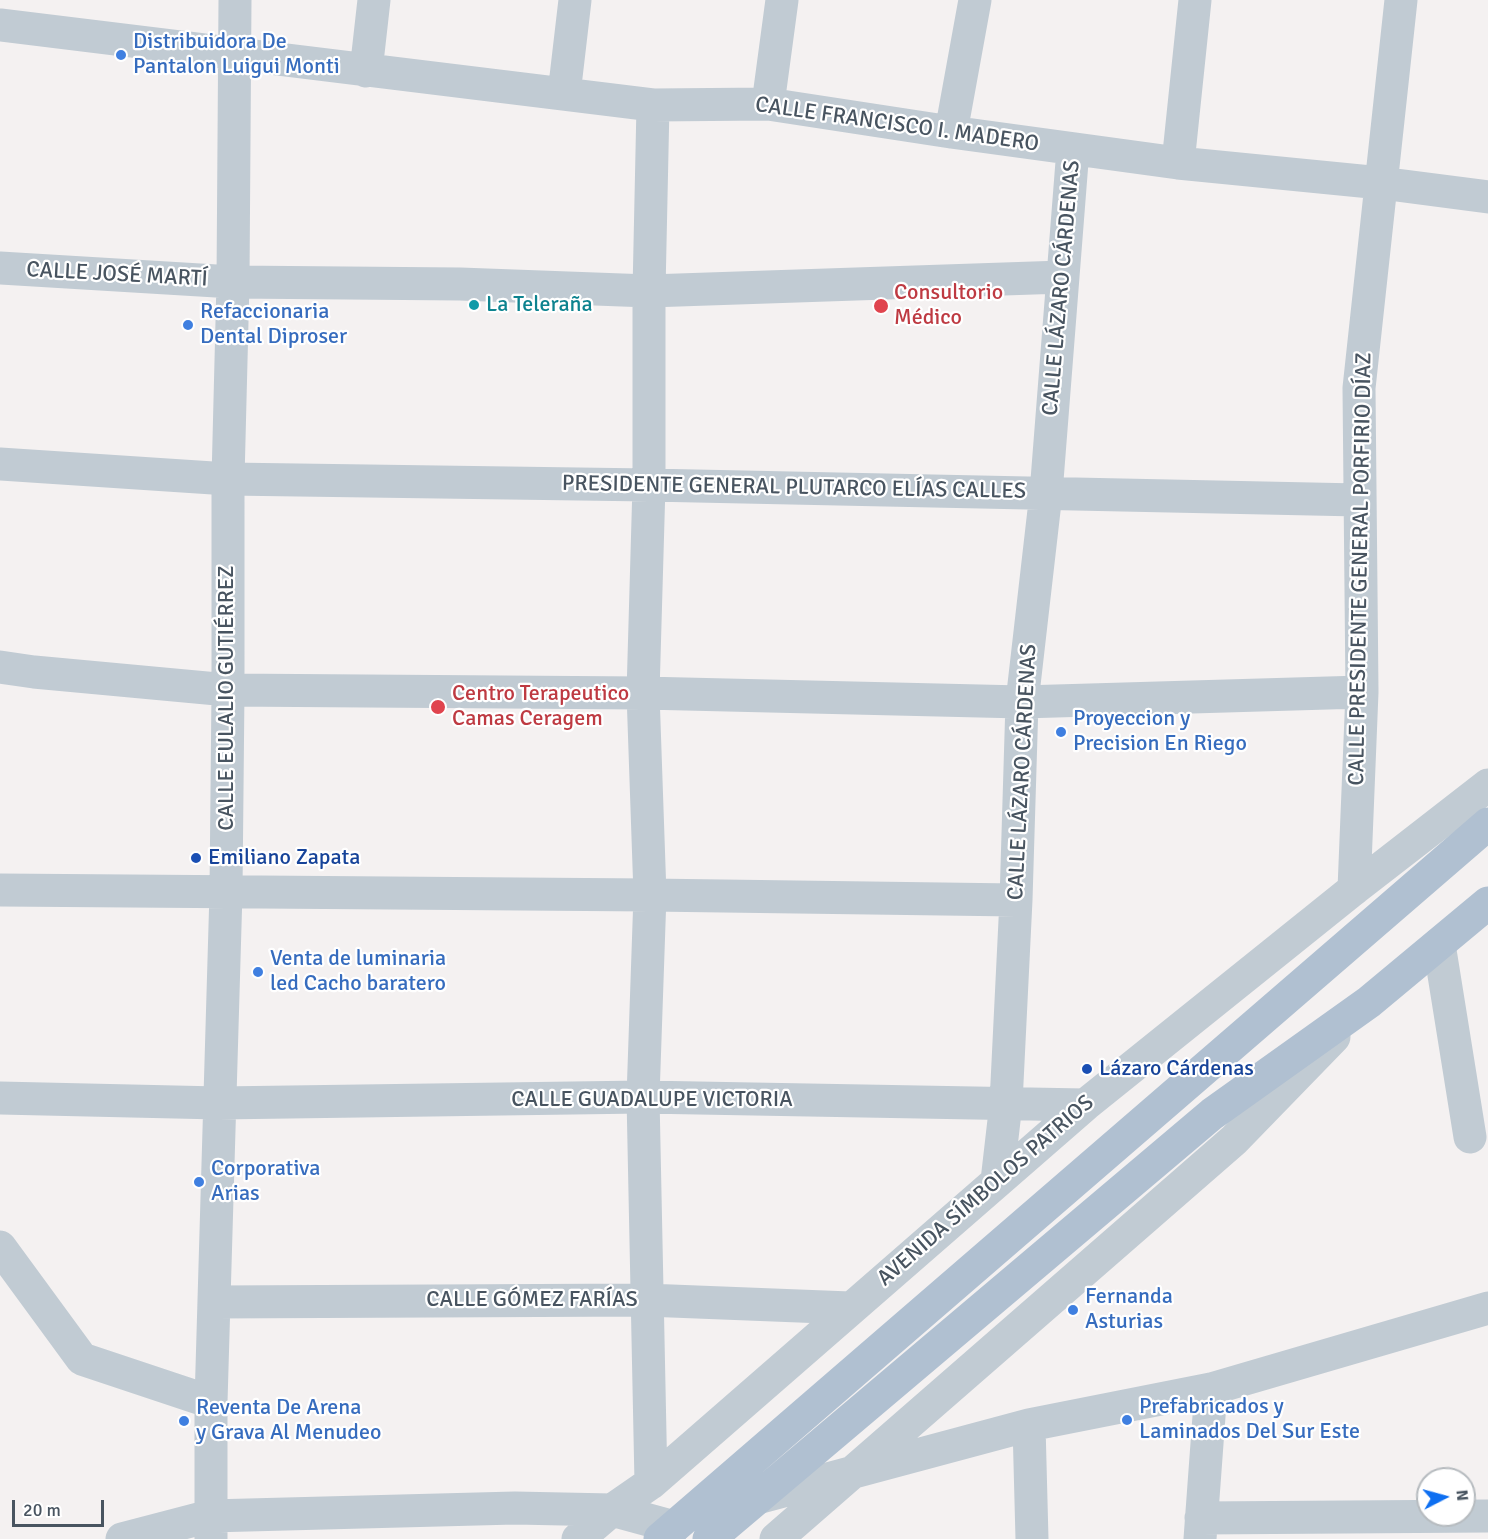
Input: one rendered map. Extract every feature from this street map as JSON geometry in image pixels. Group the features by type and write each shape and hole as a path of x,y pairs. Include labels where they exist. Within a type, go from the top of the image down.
{"main road":[{"path":"667,1533 1488,824"},
{"path":"709,1539 1212,1114 1369,1002 1488,903"}],"street":[{"name":"CALLE EULALIO GUTIÉRREZ","path":"211,1528 211,1401 226,892 228,479 233,282 235,0"},
{"path":"366,71 374,0"},
{"path":"564,94 575,0"},
{"path":"768,104 782,0"},
{"path":"951,132 975,0"},
{"path":"1178,163 1195,0"},
{"name":"CALLE PRESIDENTE GENERAL PORFIRIO DÍAZ","path":"1354,889 1362,692 1359,388 1401,0"},
{"name":"CALLE FRANCISCO I. MADERO","path":"0,25 653,105 768,104 1178,163 1381,183 1488,197"},
{"path":"651,1483 643,1097 650,895 643,693 649,485 649,291 653,105"},
{"name":"CALLE LÁZARO CÁRDENAS","path":"997,1180 1006,1103 1016,900 1022,702 1046,493 1073,149"},
{"name":"CALLE JOSÉ MARTÍ","path":"0,268 233,282 460,284 649,291 1063,278"},
{"name":"PRESIDENTE GENERAL PLUTARCO ELÍAS CALLES","path":"0,464 228,479 649,485 1359,500"},
{"path":"0,666 34,672 228,690 643,693 1022,702 1362,692"},
{"name":"AVENIDA SÍMBOLOS PATRIOS","path":"578,1539 612,1510 651,1483 1085,1105 1354,889 1488,785"},
{"path":"0,890 1016,900"},
{"path":"1439,944 1470,1137"},
{"path":"776,1539 1234,1140 1369,1002"},
{"name":"CALLE GUADALUPE VICTORIA","path":"0,1098 219,1103 643,1097 1085,1105"},
{"path":"0,1247 82,1359 211,1401"},
{"name":"CALLE GÓMEZ FARÍAS","path":"215,1302 646,1300 850,1308"},
{"path":"757,1497 1029,1425 1211,1389 1488,1308"},
{"path":"1211,1389 1200,1528 1488,1516"},
{"path":"1029,1425 1032,1539"},
{"path":"122,1539 211,1528 515,1508 612,1510 667,1533"}],"place":[{"name":"Distribuidora De Pantalon Luigui Monti","path":"121,55"},
{"name":"La Teleraña","path":"474,305"},
{"name":"Consultorio Médico","path":"881,306"},
{"name":"Refaccionaria Dental Diproser","path":"188,325"},
{"name":"Centro Terapeutico Camas Ceragem","path":"438,707"},
{"name":"Proyeccion y Precision En Riego","path":"1061,732"},
{"name":"Emiliano Zapata","path":"196,858"},
{"name":"Venta de luminaria led Cacho baratero","path":"258,972"},
{"name":"Lázaro Cárdenas","path":"1087,1069"},
{"name":"Corporativa Arias","path":"199,1182"},
{"name":"Fernanda Asturias","path":"1073,1310"},
{"name":"Prefabricados y Laminados Del Sur Este","path":"1127,1420"},
{"name":"Reventa De Arena y Grava Al Menudeo","path":"184,1421"}]}
